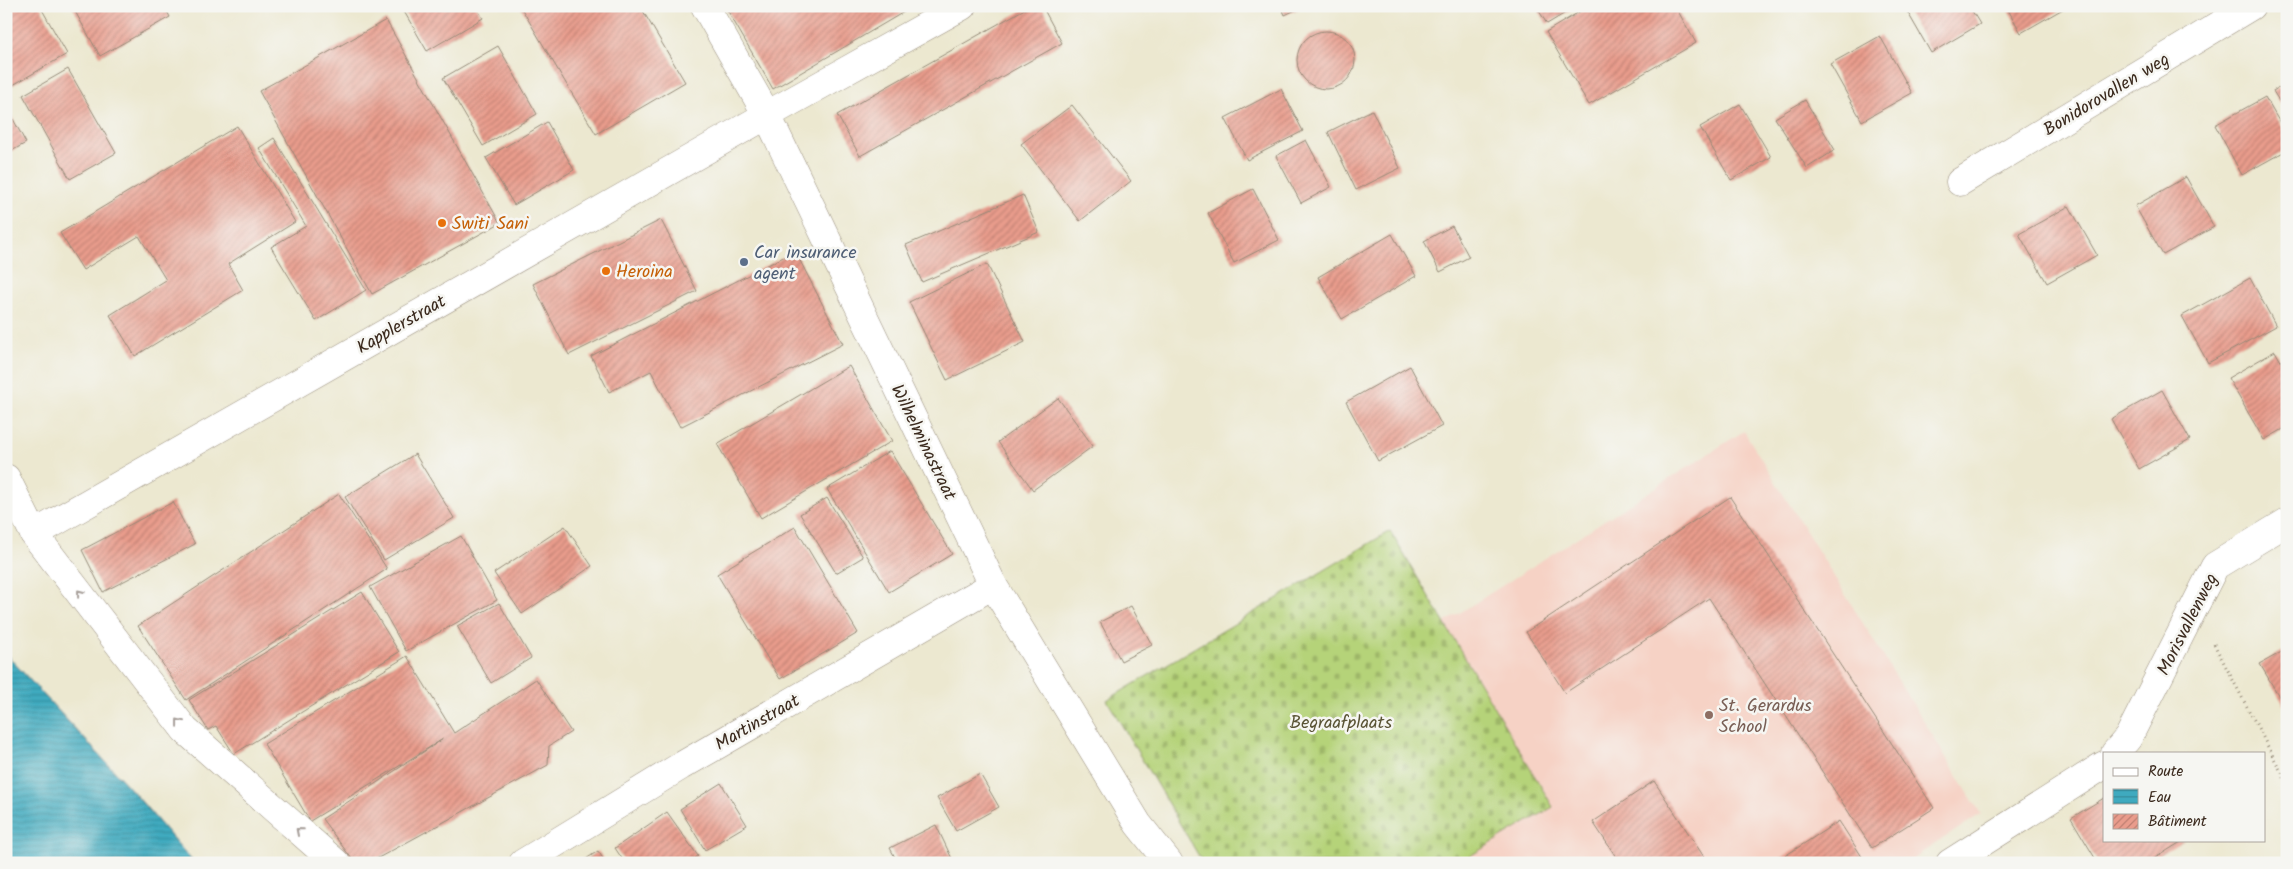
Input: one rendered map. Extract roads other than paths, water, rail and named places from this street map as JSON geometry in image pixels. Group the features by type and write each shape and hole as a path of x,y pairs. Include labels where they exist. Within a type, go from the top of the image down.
{"street":[{"name":"Wilhelminastraat","path":"705,6 767,115 993,585 1138,824 1169,863"},
{"name":"Kapplerstraat","path":"34,534 767,115 962,6"},
{"name":"Bonidorovallen weg","path":"1960,182 2251,6"},
{"path":"6,478 34,534 185,730 336,863"},
{"name":"Morisvallenweg","path":"2116,752 2128,738 2215,566 2287,522"},
{"name":"Martinstraat","path":"523,863 681,766 993,585"},
{"path":"1950,863 2103,766"}],"water":[{"path":"6,654 130,788 194,863 6,863"}],"place":[{"name":"Switi Sani","path":"442,223"},
{"name":"Car insurance agent","path":"744,262"},
{"name":"Heroina","path":"606,271"},
{"name":"St. Gerardus School","path":"1709,715"}],"park label":[{"name":"Begraafplaats","path":"1341,722"}]}
